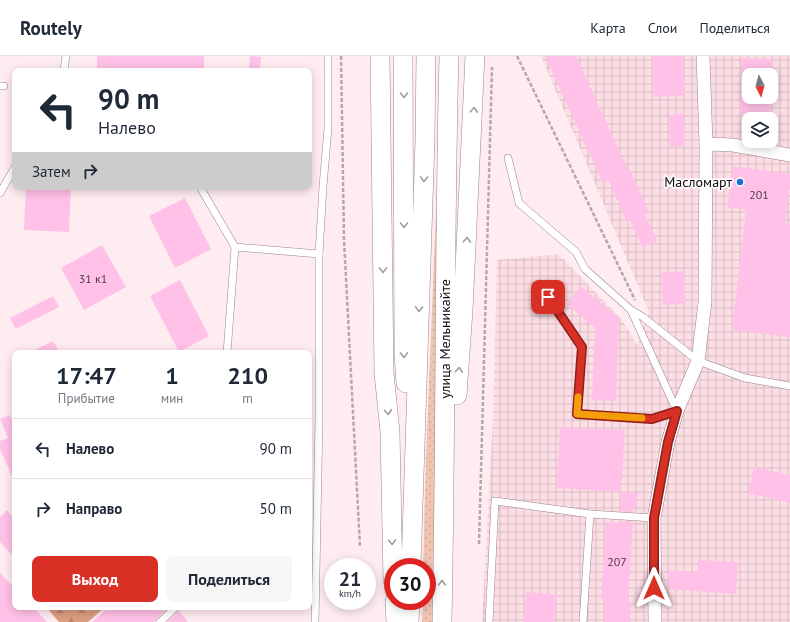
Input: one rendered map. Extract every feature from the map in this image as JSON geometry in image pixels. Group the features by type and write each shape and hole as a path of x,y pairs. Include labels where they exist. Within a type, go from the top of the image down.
{"main road":[{"path":"380,56 384,373 390,432 393,558"},
{"path":"403,56 404,352 413,492"},
{"name":"улица Мельникайте","path":"411,558 425,140 426,56"},
{"name":"улица Мельникайте","path":"442,622 449,56"},
{"path":"444,492 453,436 484,60"},
{"path":"395,610 396,622"},
{"path":"409,622 410,610"}],"street":[{"path":"655,622 654,518 668,442 677,411 698,361 705,302 706,144 703,56"},
{"path":"706,144 733,145 790,155"}],"lane":[{"path":"64,68 66,56"},
{"path":"315,622 319,411 319,254 322,186 328,128 328,56"},
{"path":"508,158 519,204 576,252 586,269 631,310 643,317 698,361 745,378 790,386"},
{"path":"0,193 12,172"},
{"path":"202,190 235,247 227,350"},
{"path":"235,247 319,254"},
{"path":"540,284 582,347 577,414 652,419 677,411 631,310"},
{"path":"489,622 495,501 590,514 654,518"},
{"path":"583,622 590,514"},
{"path":"160,622 173,610"}],"path":[{"path":"341,56 344,240 360,547"},
{"path":"517,56 643,317"},
{"path":"479,544 484,60"}],"shaded area":[{"path":"541,56 790,56 790,622 482,622 493,419 497,260 559,254 622,320 637,345 649,312"},
{"path":"436,210 439,210 434,558 423,558"},
{"path":"423,610 432,610 432,622 422,622"}],"green space":[{"path":"49,610 102,610 88,622 59,622"}],"building":[{"path":"97,56 204,56 204,68 97,68"},
{"path":"250,56 261,57 260,68 249,68"},
{"path":"545,56 576,56 629,172 631,171 649,213 645,214 657,241 643,247 630,221 627,222 609,181 603,183"},
{"path":"652,56 683,56 685,95 654,97"},
{"path":"741,58 772,59 771,68 742,68 741,75"},
{"path":"740,97 742,97 742,104 771,104 770,112 742,112 742,115 740,115"},
{"path":"684,114 685,146 670,147 669,115"},
{"path":"733,166 790,174 785,223 790,224 790,337 732,330 746,210 727,207"},
{"path":"26,190 71,190 69,232 24,230"},
{"path":"185,198 211,249 175,268 149,216"},
{"path":"102,245 126,287 84,310 61,268"},
{"path":"684,271 686,303 663,305 661,273"},
{"path":"180,280 209,336 183,350 178,350 150,296"},
{"path":"581,286 619,318 616,401 592,400 595,328 567,304"},
{"path":"53,296 59,307 16,329 10,318"},
{"path":"53,341 58,350 35,350"},
{"path":"10,415 12,419 12,476 0,449 0,441 8,438 0,419"},
{"path":"560,427 625,430 621,492 557,488"},
{"path":"754,467 790,475 790,503 748,493"},
{"path":"621,492 638,493 637,508 634,507 633,512 620,511"},
{"path":"7,510 12,516 12,555 0,542 0,517"},
{"path":"620,521 633,522 628,602 631,602 630,622 604,622 604,599 601,599 606,522 620,523"},
{"path":"698,560 738,562 736,594 667,589 668,570 698,572"},
{"path":"0,573 12,586 12,610 36,610 47,622 0,622"},
{"path":"527,592 557,595 554,622 523,622"},
{"path":"106,610 166,610 155,622 92,622"},
{"path":"179,611 188,622 167,622"}],"slow traffic":[{"path":"578,397 577,414 642,418"}],"place":[{"name":"Масломарт","path":"740,182"}],"route":[{"path":"548,297 582,347 577,414 652,419 677,411 668,442 654,518 654,588"}]}
